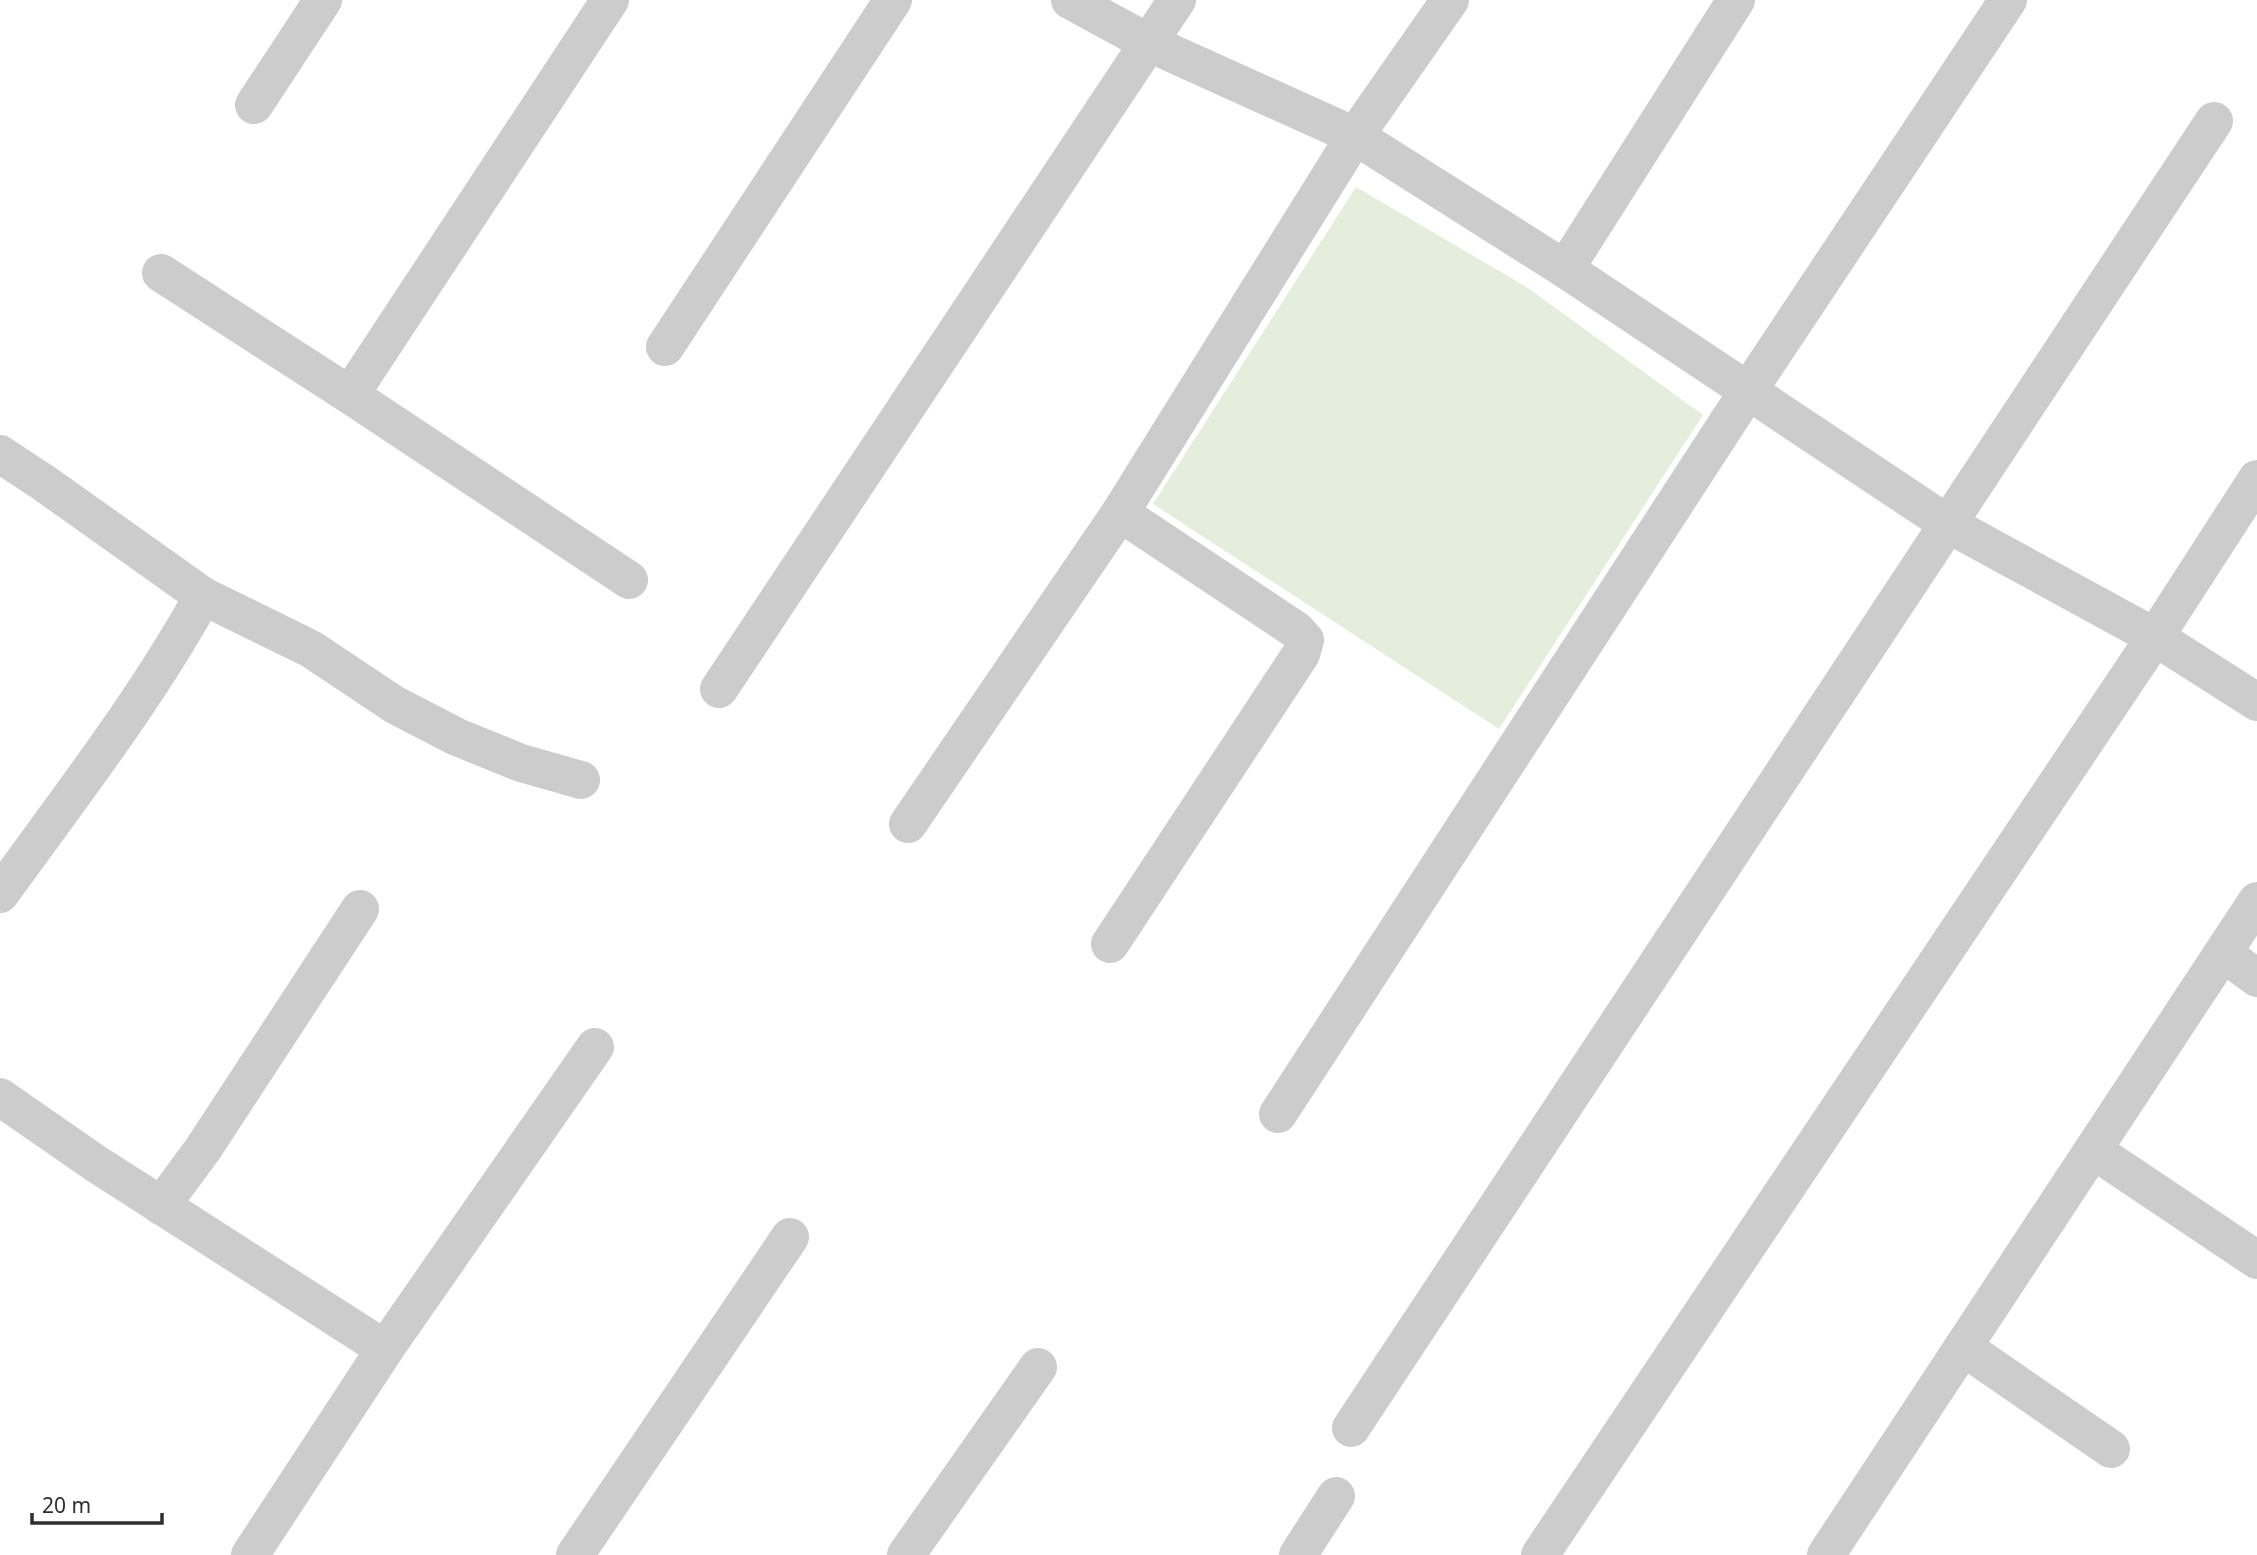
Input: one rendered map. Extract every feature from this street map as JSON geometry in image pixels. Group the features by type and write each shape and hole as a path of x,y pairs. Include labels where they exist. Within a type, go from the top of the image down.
{"street":[{"path":"254,106 323,0"},
{"path":"350,395 610,0"},
{"path":"664,347 893,0"},
{"path":"1070,0 1149,43 1354,136 1565,269 1948,524 2155,637 2257,702"},
{"path":"719,689 1177,0"},
{"path":"908,824 1120,513 1354,136 1450,0"},
{"path":"1565,269 1737,0"},
{"path":"1278,1114 1748,391 2008,0"},
{"path":"1351,1428 2214,121"},
{"path":"161,273 629,580"},
{"path":"0,454 203,596 311,649 396,705 457,737 521,764 581,780"},
{"path":"1540,1555 2155,637 2257,480"},
{"path":"1110,943 1301,654 1305,640 1296,630 1120,513"},
{"path":"0,894 146,689 203,596"},
{"path":"1836,1552 1963,1347 2257,901"},
{"path":"161,1206 203,1149 360,909"},
{"path":"2223,954 2257,978"},
{"path":"250,1555 385,1349 595,1047"},
{"path":"0,1097 161,1206 385,1349"},
{"path":"2093,1150 2257,1260"},
{"path":"575,1555 790,1237"},
{"path":"1963,1347 2111,1449"},
{"path":"906,1555 1038,1367"},
{"path":"1298,1555 1336,1496"}],"green space":[{"path":"1356,187 1528,288 1703,415 1499,729 1153,504"}]}
